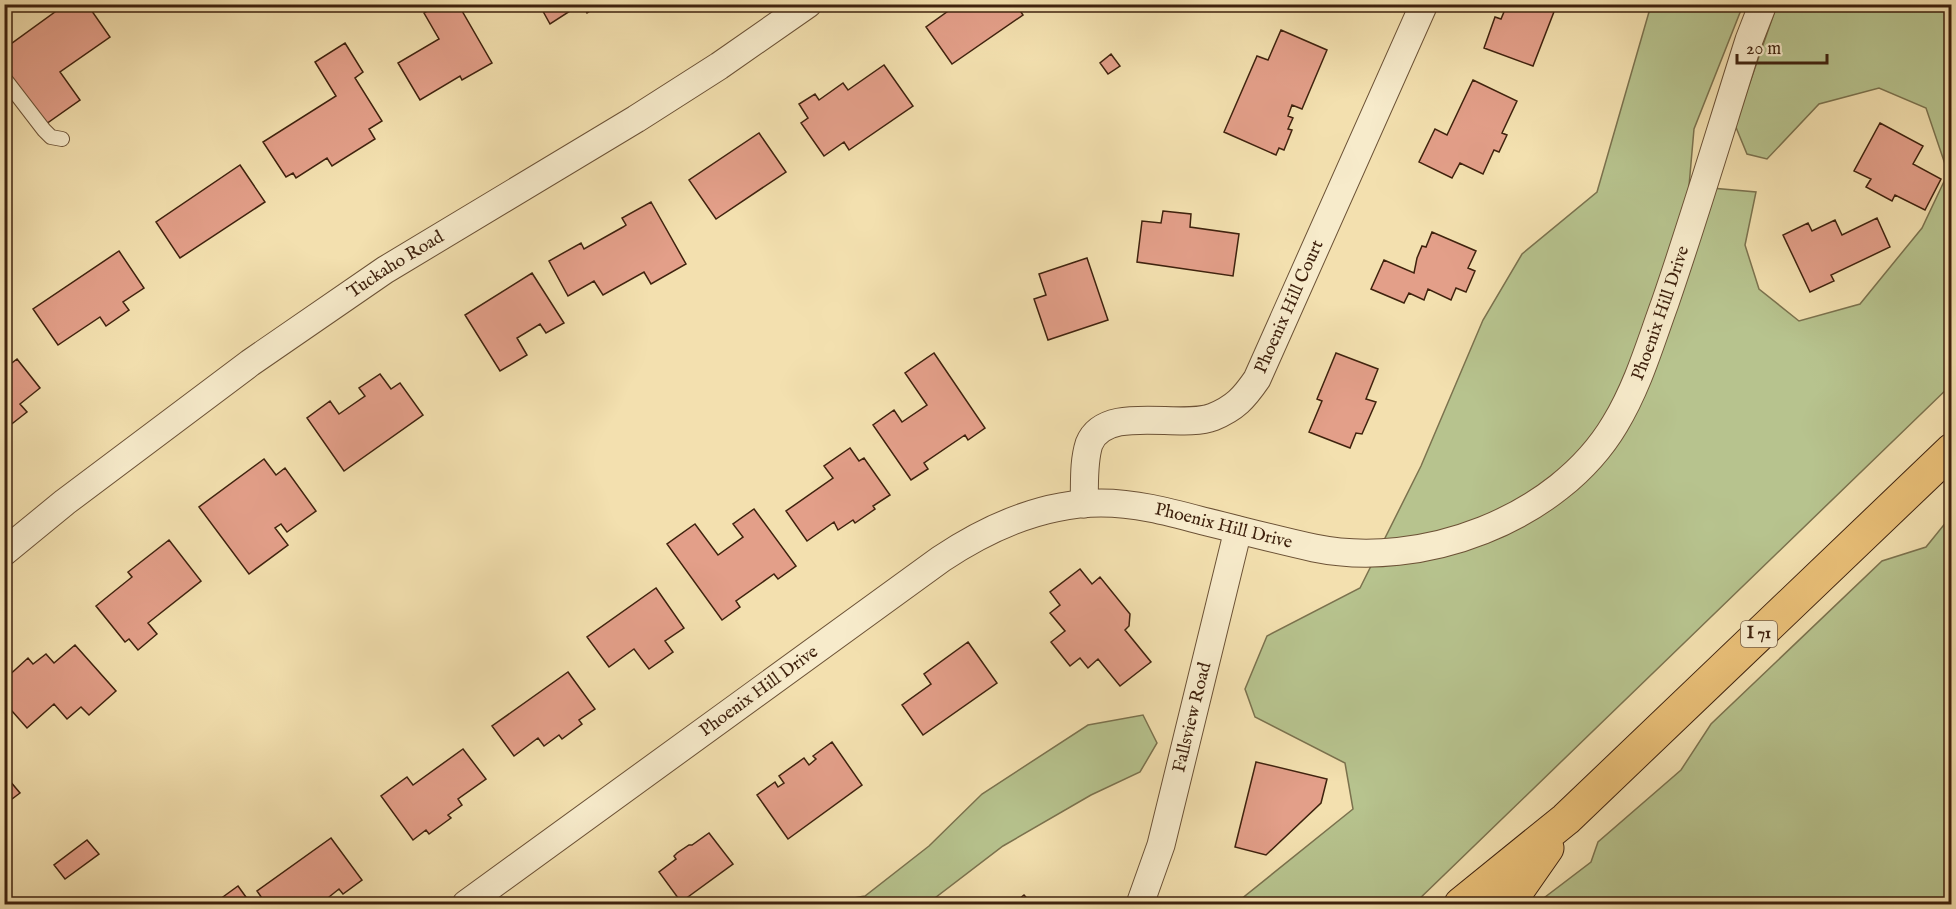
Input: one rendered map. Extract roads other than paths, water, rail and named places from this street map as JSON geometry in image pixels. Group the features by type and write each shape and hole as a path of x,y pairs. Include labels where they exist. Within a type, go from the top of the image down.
{"highway":[{"name":"I 71","path":"1508,904 1566,819 1952,450"},
{"path":"1461,904 1566,819"}],"street":[{"name":"Tuckaho Road","path":"4,552 65,502 250,363 385,270 719,66 807,4"},
{"name":"Phoenix Hill Court","path":"1084,504 1085,470 1090,444 1097,432 1105,427 1127,421 1211,418 1239,403 1257,380 1424,4"},
{"name":"Phoenix Hill Drive","path":"466,904 970,540 1018,518 1061,506 1084,504 1104,503 1146,507 1317,548 1353,553 1386,554 1465,538 1506,522 1548,496 1584,464 1613,428 1634,389 1675,274 1749,40 1763,4"},
{"name":"Fallsview Road","path":"1140,904 1161,845 1238,530"}],"lane":[{"path":"4,78 44,130 51,137 63,139"}]}
